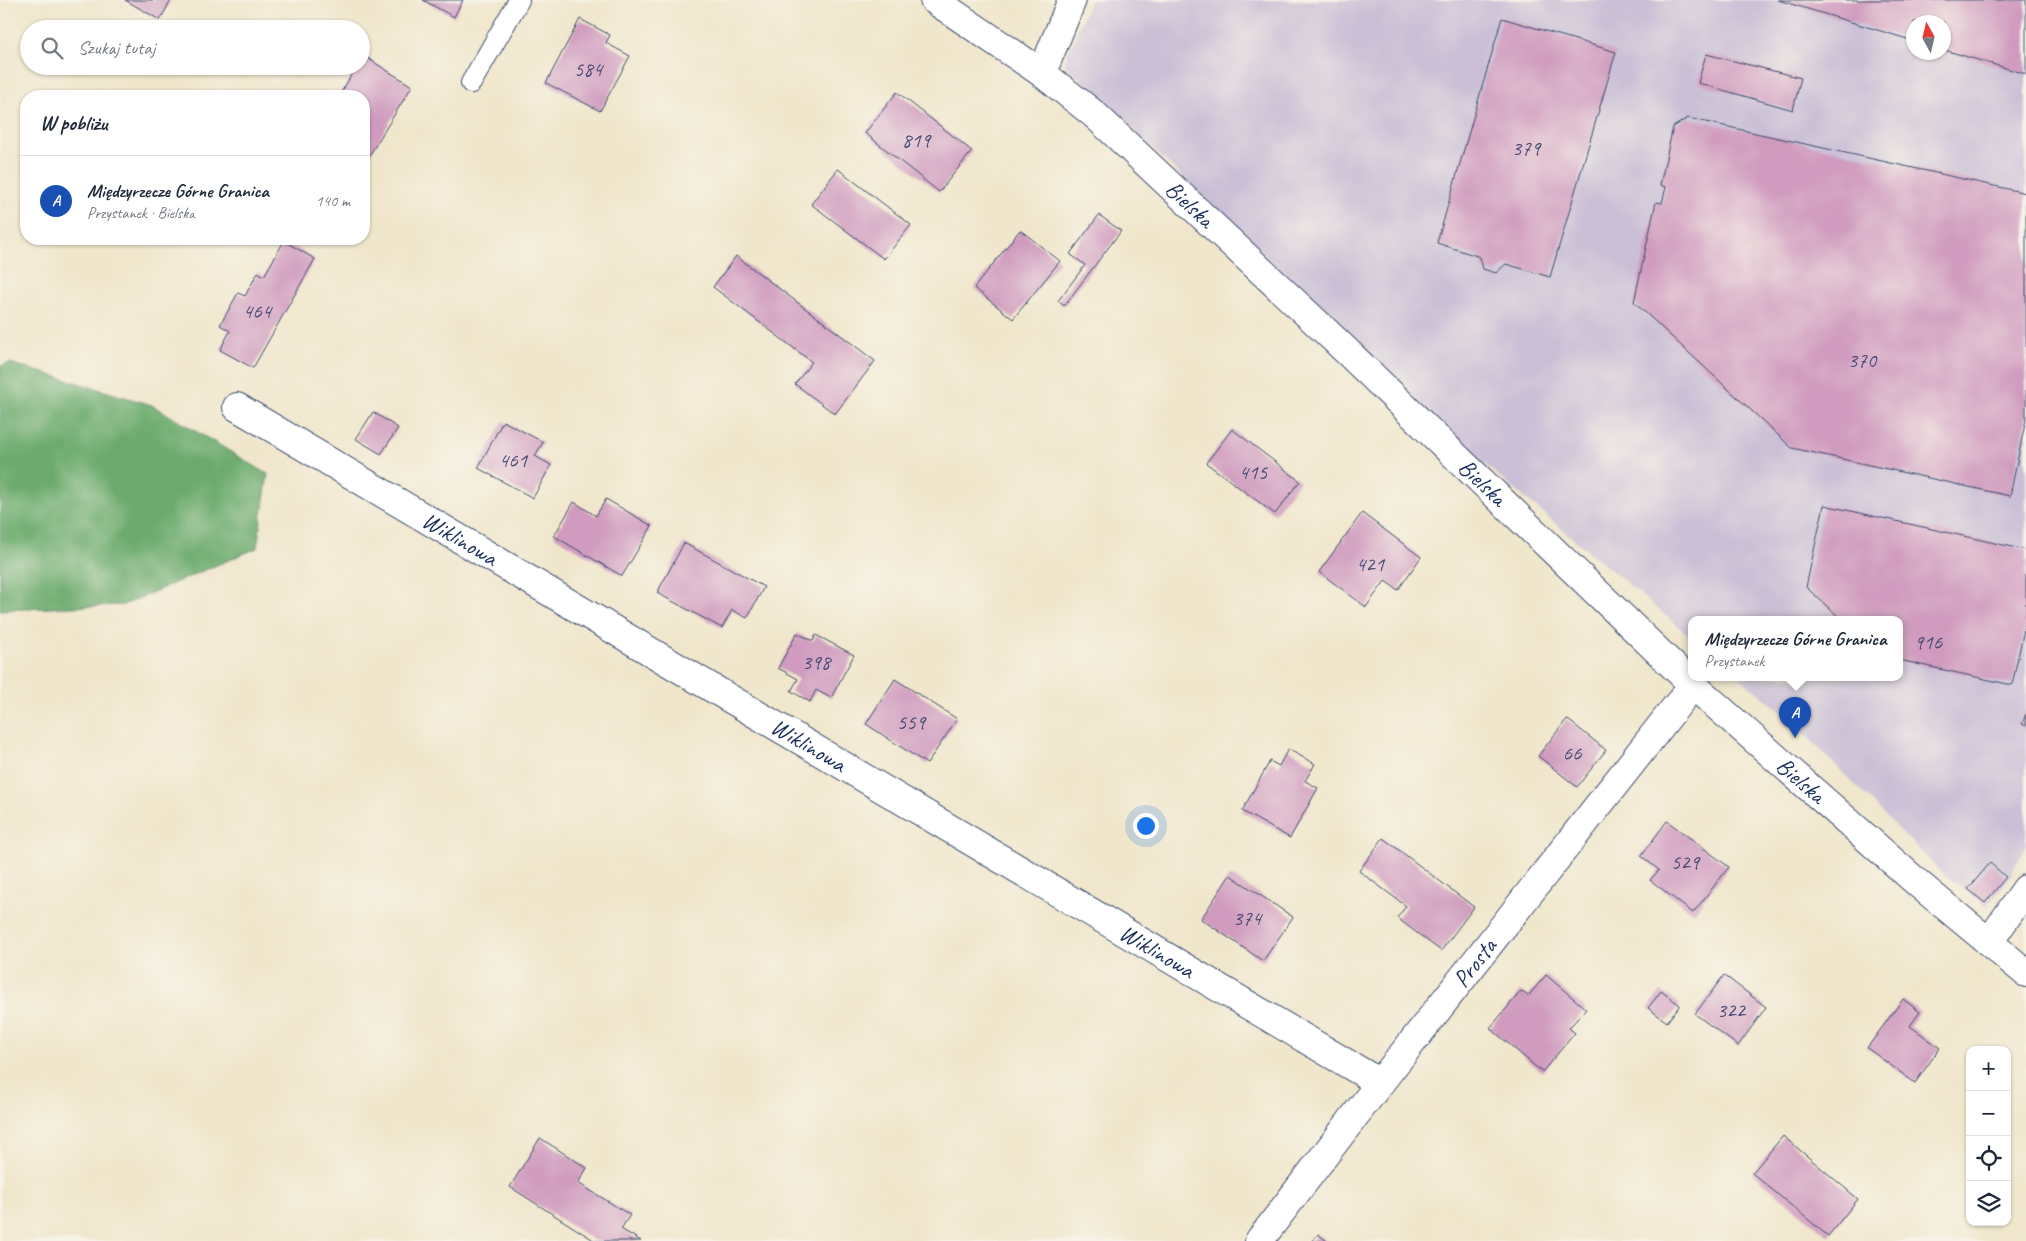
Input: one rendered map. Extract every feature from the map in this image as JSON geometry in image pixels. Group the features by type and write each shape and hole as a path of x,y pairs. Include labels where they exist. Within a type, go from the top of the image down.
{"street":[{"name":"Bielska","path":"934,0 1042,73 1095,115 1336,341 1688,680"},
{"path":"1042,73 1072,0"},
{"name":"Wiklinowa","path":"237,407 1380,1083"},
{"name":"Bielska","path":"1689,681 1921,886 2026,974"},
{"name":"Prosta","path":"1259,1241 1380,1083 1693,685"},
{"path":"1988,942 2026,890"}],"lane":[{"path":"471,83 519,0"}],"shaded area":[{"path":"1090,0 2026,0 2026,844 2010,877 1987,906 1943,874 1789,718 1744,681 1903,681 1903,616 1688,616 1688,634 1483,463 1064,64"}],"green space":[{"path":"10,363 152,405 268,474 257,548 123,605 0,610 0,366"}],"building":[{"path":"125,0 171,0 160,20"},
{"path":"423,0 463,0 454,17"},
{"path":"1778,0 2026,0 2026,74 1951,52 1951,15 1906,15 1906,39"},
{"path":"1502,18 1616,52 1550,277 1506,264 1496,273 1483,269 1480,257 1437,243"},
{"path":"580,19 610,35 606,43 630,56 600,111 546,83"},
{"path":"1706,54 1801,78 1793,110 1698,83"},
{"path":"370,60 412,86 370,154 370,90 343,90 352,75 370,75"},
{"path":"897,92 972,151 939,192 865,133"},
{"path":"1688,118 2026,193 2026,419 2010,496 1792,448 1634,302 1656,202 1662,203 1666,187 1660,185 1673,127"},
{"path":"838,169 911,225 884,259 811,204"},
{"path":"1099,215 1121,231 1064,306 1058,301 1085,265 1070,254"},
{"path":"1020,230 1060,261 1013,319 974,288"},
{"path":"282,245 291,245 315,259 253,368 220,350 230,331 220,325 238,293 245,296 258,272 264,276"},
{"path":"736,256 875,361 835,414 795,384 812,362 713,287"},
{"path":"373,412 398,428 381,454 356,439"},
{"path":"503,421 543,442 535,456 551,465 533,498 478,468"},
{"path":"1232,429 1300,481 1275,514 1206,463"},
{"path":"606,499 652,526 622,576 554,536 574,502 596,516"},
{"path":"1824,505 2026,550 2026,620 2012,685 1903,661 1903,616 1838,616 1806,587"},
{"path":"1362,513 1421,557 1398,590 1385,581 1366,607 1319,572"},
{"path":"684,543 764,587 747,618 732,610 722,628 657,593"},
{"path":"797,633 813,641 816,635 854,655 831,698 816,690 810,702 791,691 798,679 778,668"},
{"path":"895,679 957,719 927,764 866,724"},
{"path":"2026,714 2026,726 2022,724"},
{"path":"1567,719 1606,750 1577,787 1538,756"},
{"path":"1288,749 1315,764 1305,781 1318,788 1290,838 1242,811 1270,761 1279,766"},
{"path":"1667,821 1729,867 1693,913 1650,880 1659,870 1641,856"},
{"path":"1383,838 1474,907 1441,951 1397,918 1406,906 1359,871"},
{"path":"1990,863 2006,877 1985,903 1968,889"},
{"path":"1230,875 1293,917 1263,961 1201,919"},
{"path":"1546,975 1586,1009 1569,1028 1575,1033 1542,1072 1490,1028 1521,991 1528,996"},
{"path":"1724,975 1766,1007 1738,1046 1695,1014"},
{"path":"1661,991 1680,1005 1667,1022 1648,1008"},
{"path":"1903,999 1920,1012 1910,1026 1940,1048 1915,1083 1867,1048"},
{"path":"1783,1136 1858,1199 1828,1236 1752,1173"},
{"path":"540,1138 587,1168 578,1183 630,1215 621,1229 641,1241 595,1241 510,1187"},
{"path":"1318,1234 1327,1241 1312,1241"}],"place":[{"name":"Międzyrzecze Górne Granica","path":"1795,738"}]}
